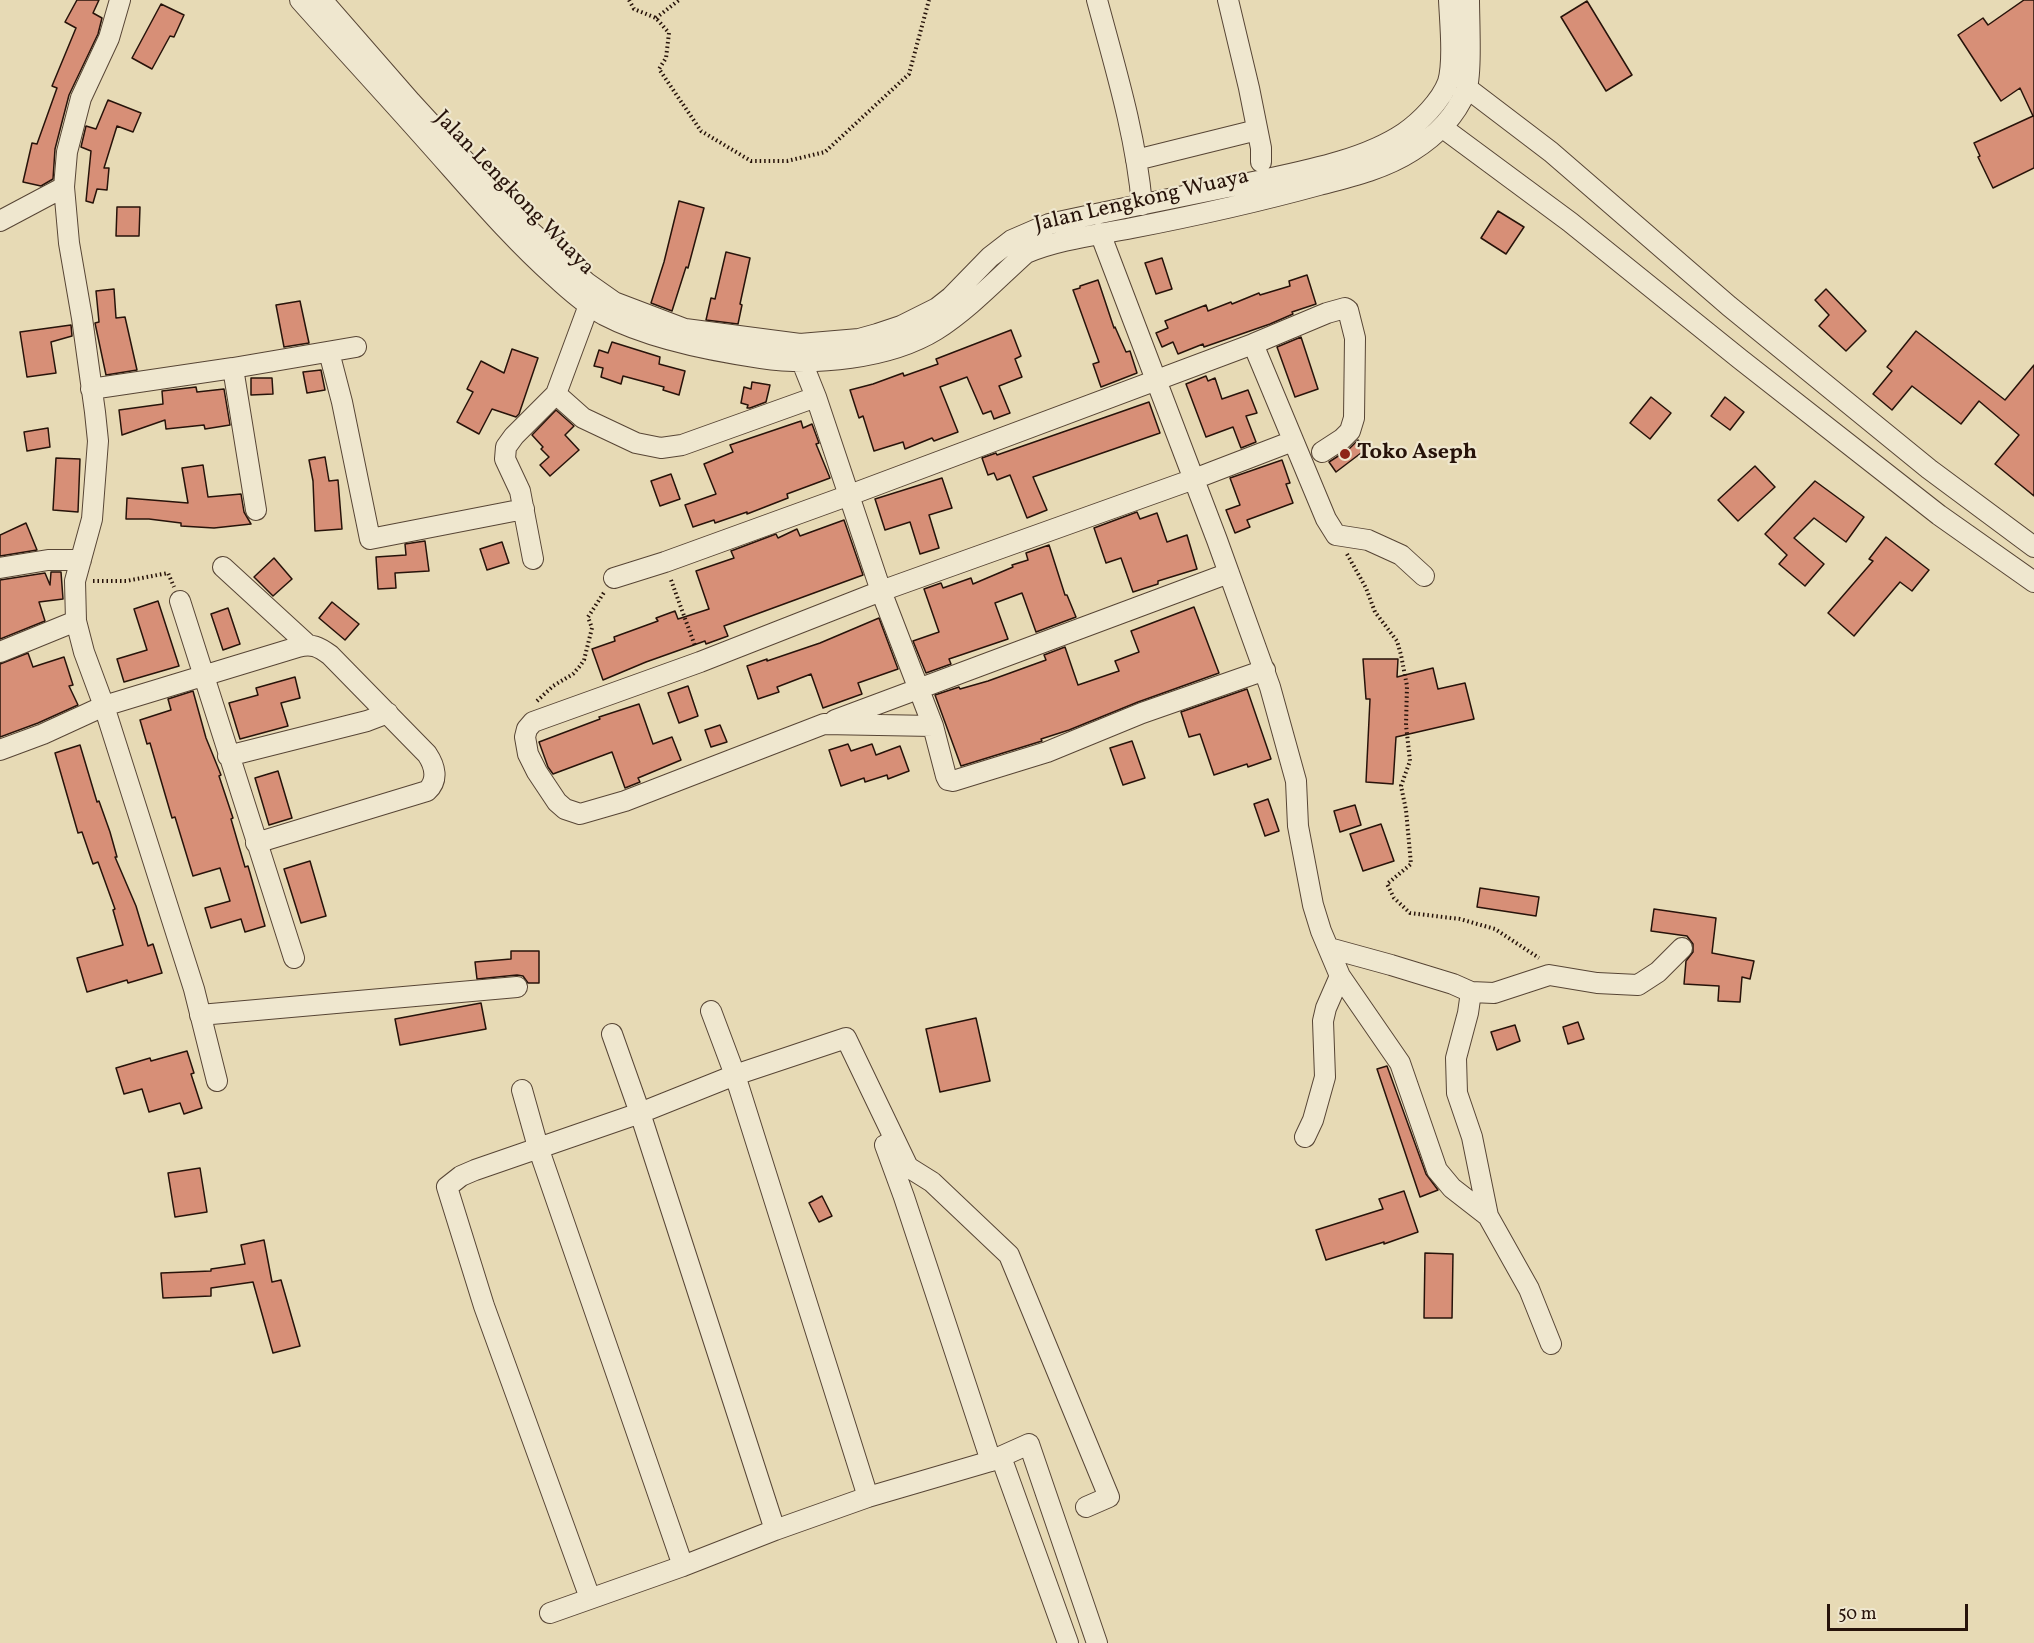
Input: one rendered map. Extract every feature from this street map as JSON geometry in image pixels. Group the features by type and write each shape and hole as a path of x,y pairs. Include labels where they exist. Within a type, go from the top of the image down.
{"street":[{"path":"120,0 109,38 81,98 67,152 64,187 69,243 82,318 98,441 92,519 75,581 76,621 84,652 104,706 194,989 218,1081"},
{"name":"Jalan Lengkong Wuaya","path":"300,0 492,214 572,293 604,315 683,343 723,353 801,353 857,357 891,348 936,330 1026,254 1035,250 1100,233 1268,198 1349,177 1388,164 1412,151 1443,128 1467,88 1469,0"},
{"name":"Jalan Lengkong Wuaya","path":"322,0 411,102 523,224 587,284 614,302 684,329 801,353 901,326 937,308 990,257 1012,240 1048,224 1295,174 1377,147 1404,133 1437,101 1448,82 1449,0"},
{"path":"1097,0 1120,87 1136,160 1142,204"},
{"path":"1228,0 1262,152 1262,162"},
{"path":"1467,88 1551,152 1729,306 1929,469 2034,548"},
{"path":"1443,128 1570,222 1930,508 2034,582"},
{"path":"1136,160 1257,130"},
{"path":"0,220 64,187"},
{"path":"1100,233 1265,670 1296,782 1298,826 1313,904 1321,931 1340,976 1400,1063 1437,1170 1442,1178 1465,1200 1488,1216"},
{"path":"533,559 520,491 504,454 514,436 556,394 589,305"},
{"path":"614,578 848,496 1345,308 1348,310 1356,338 1354,418 1350,431 1322,452"},
{"path":"1253,344 1326,519 1336,536 1368,540 1401,555 1424,576"},
{"path":"91,389 356,347"},
{"path":"329,352 342,402 370,539 524,509"},
{"path":"801,353 881,591 933,726 949,781 957,781 1047,752 1142,713 1265,670"},
{"path":"232,368 256,510"},
{"path":"556,394 583,418 636,443 661,448 690,442 816,397"},
{"path":"1229,573 824,724 652,791 580,814 565,809 557,802 528,754 525,737 527,729 533,723 700,662 881,591 1194,479 1293,441"},
{"path":"0,568 48,561 81,560"},
{"path":"223,567 307,644 318,647 330,655 427,754 434,765 435,781 428,791 256,843"},
{"path":"180,601 294,958"},
{"path":"0,652 76,621"},
{"path":"0,750 43,734 104,706 307,644"},
{"path":"228,756 368,721 388,713"},
{"path":"824,724 933,726"},
{"path":"1329,948 1453,984 1471,992 1494,993 1549,975 1597,983 1638,985 1658,972 1682,948"},
{"path":"1305,1137 1313,1120 1325,1077 1323,1021 1340,976"},
{"path":"200,1015 517,987"},
{"path":"1471,992 1456,1058 1457,1093 1472,1137 1488,1216 1529,1289 1551,1344"},
{"path":"711,1011 735,1075 868,1497"},
{"path":"612,1034 640,1113 775,1530"},
{"path":"590,1598 484,1306 447,1187 461,1176 538,1147 640,1113 735,1075 846,1038"},
{"path":"846,1038 996,1459 1068,1643"},
{"path":"846,1038 908,1167 932,1182 1009,1255 1109,1497 1086,1507"},
{"path":"522,1090 538,1147 683,1566"},
{"path":"550,1613 868,1497 996,1459 1029,1444 1097,1643"}],"path":[{"path":"629,0 634,9 656,18 669,33 666,58 659,69 701,131 751,161 788,161 825,152 909,74 929,0"},
{"path":"656,18 679,0"},
{"path":"1336,536 1366,588 1375,612 1397,641 1407,686 1406,725 1410,760 1401,786 1406,810 1411,864 1387,884 1394,898 1410,913 1460,920 1495,929 1544,962"},
{"path":"665,562 700,662"},
{"path":"75,581 126,581 168,573 180,601"},
{"path":"533,723 524,713 553,686 573,674 584,660 592,628 588,617 614,578"}],"building":[{"path":"77,0 99,0 93,13 102,18 98,34 69,95 55,149 53,179 41,186 23,182 32,143 37,144 57,88 52,86 76,28 65,22"},
{"path":"2024,0 2034,0 2034,168 1993,188 1974,143 2033,116 2020,88 2001,101 1958,35 1983,18 1988,25"},
{"path":"1587,1 1632,75 1606,91 1561,17"},
{"path":"161,4 184,15 174,37 170,36 152,69 132,58"},
{"path":"108,100 141,113 133,132 117,126 104,168 109,168 107,190 97,189 93,203 86,201 91,151 81,147 86,126 96,129"},
{"path":"679,201 704,208 688,268 686,267 672,311 651,303"},
{"path":"117,207 140,207 139,236 116,236"},
{"path":"1498,211 1524,227 1506,254 1481,238"},
{"path":"726,252 750,258 738,324 706,320 711,298 715,299"},
{"path":"1162,258 1172,289 1156,294 1145,263"},
{"path":"1307,275 1316,304 1292,312 1293,314 1270,324 1204,347 1203,344 1178,354 1173,342 1162,347 1156,333 1168,328 1165,321 1206,305 1208,311 1259,293 1260,295 1290,286 1289,281"},
{"path":"1098,280 1114,328 1126,352 1130,351 1137,373 1101,387 1093,364 1099,362 1073,290"},
{"path":"114,289 116,318 125,317 137,370 106,375 95,323 99,322 96,291"},
{"path":"1826,289 1866,331 1846,351 1819,326 1829,315 1815,300"},
{"path":"300,301 309,343 284,347 276,305"},
{"path":"71,325 72,336 51,342 56,373 27,377 20,332"},
{"path":"1011,330 1021,356 1015,359 1022,377 999,386 1010,413 994,419 991,411 983,414 967,377 940,387 958,432 934,441 932,438 905,449 903,442 874,451 863,416 859,418 850,390 903,373 904,376 938,364 936,359"},
{"path":"1916,331 2005,400 2034,365 2034,496 1995,464 2019,435 1979,401 1961,424 1912,386 1892,410 1873,394 1892,371 1887,367"},
{"path":"1301,337 1318,389 1295,397 1277,347"},
{"path":"612,342 660,357 659,364 685,371 679,395 663,390 664,387 623,376 621,384 601,377 603,368 594,366 599,350 608,353"},
{"path":"512,349 538,358 519,414 516,417 492,409 479,434 457,422 473,392 467,389 481,361 504,373"},
{"path":"321,370 325,390 307,393 303,372"},
{"path":"1206,376 1208,381 1215,378 1222,399 1248,390 1257,413 1246,416 1256,442 1241,448 1233,427 1206,437 1186,384"},
{"path":"251,378 272,378 273,394 251,395"},
{"path":"752,382 770,385 766,402 747,408 748,405 741,403 744,387 751,389"},
{"path":"196,387 197,392 224,389 230,425 205,429 204,425 166,429 165,420 122,435 119,410 163,404 162,391"},
{"path":"1651,397 1671,413 1650,439 1630,423"},
{"path":"1725,397 1744,412 1730,430 1711,416"},
{"path":"1149,402 1160,433 1033,477 1047,510 1027,518 1010,475 997,480 994,473 988,475 982,458 996,453 997,455"},
{"path":"556,410 574,426 565,435 579,450 550,476 540,465 549,457 532,435"},
{"path":"801,421 803,428 812,424 819,443 816,444 830,478 787,494 788,498 747,514 747,512 715,523 714,520 693,527 685,505 716,494 704,464 733,452 730,445"},
{"path":"48,428 50,447 27,451 24,432"},
{"name":"Toko Aseph","path":"1358,440 1365,450 1336,472 1329,462"},
{"path":"325,457 329,481 338,480 342,529 315,531 313,481 309,460"},
{"path":"56,458 80,459 78,512 53,510"},
{"path":"1282,460 1290,483 1286,484 1293,503 1247,520 1250,527 1235,533 1226,510 1240,505 1230,478"},
{"path":"203,465 208,497 241,494 244,512 251,524 214,528 181,526 181,523 149,519 126,519 127,498 188,503 182,468"},
{"path":"1755,466 1775,487 1738,521 1718,500"},
{"path":"671,474 680,499 660,506 651,481"},
{"path":"942,478 952,508 929,515 939,548 920,554 910,522 885,530 875,499"},
{"path":"1815,481 1864,517 1846,542 1814,518 1794,538 1824,564 1805,586 1779,564 1787,555 1765,534"},
{"path":"1137,512 1140,519 1157,513 1167,542 1187,535 1197,569 1158,581 1158,584 1133,592 1121,558 1106,563 1094,528"},
{"path":"844,520 863,575 724,626 728,636 706,644 705,641 603,680 592,649 615,641 614,637 658,621 656,618 675,611 678,619 709,609 696,571 734,558 731,551 776,534 778,538 797,529 800,536"},
{"path":"26,523 37,550 0,556 0,535"},
{"path":"1886,537 1929,570 1912,591 1900,582 1854,636 1828,613 1873,561 1869,559"},
{"path":"425,541 429,571 395,573 396,588 378,589 376,557 406,555 405,544"},
{"path":"502,542 509,563 487,570 480,549"},
{"path":"1049,545 1065,595 1076,617 1036,632 1022,593 995,603 1008,639 949,659 951,664 926,673 913,641 939,632 924,589 941,583 943,588 971,578 973,584 1013,567 1012,565 1028,560 1026,553"},
{"path":"274,558 292,579 273,596 254,577"},
{"path":"51,572 61,572 63,599 39,602 45,621 0,639 0,580 45,573 50,585"},
{"path":"158,601 179,666 124,682 117,659 147,650 134,609"},
{"path":"332,602 359,624 345,640 319,618"},
{"path":"1194,607 1219,673 1041,739 1042,741 961,766 935,695 988,681 1046,660 1044,655 1065,647 1078,685 1119,671 1115,661 1139,652 1131,631"},
{"path":"228,608 240,644 223,650 211,614"},
{"path":"879,618 898,669 858,683 862,694 823,708 811,674 777,687 779,692 758,699 747,666 820,643"},
{"path":"28,653 33,667 64,657 73,685 69,686 78,705 0,737 0,664"},
{"path":"1363,659 1398,659 1397,677 1433,668 1438,689 1465,683 1474,719 1396,737 1393,784 1366,782 1370,699 1366,699"},
{"path":"295,677 300,698 281,703 288,726 240,739 229,703 258,695 256,688"},
{"path":"688,686 698,716 679,723 668,693"},
{"path":"1247,689 1271,759 1214,775 1200,734 1189,737 1181,712"},
{"path":"193,691 206,738 221,775 219,776 233,818 231,819 245,867 248,866 265,926 245,932 241,919 211,928 205,908 230,901 220,868 193,876 175,817 172,818 150,743 147,744 140,720 171,710 168,699"},
{"path":"639,704 653,744 672,737 681,760 638,778 640,782 625,788 612,752 553,774 539,742 600,719 599,717"},
{"path":"720,725 727,742 711,747 705,730"},
{"path":"1132,741 1145,778 1123,785 1110,748"},
{"path":"848,744 851,751 872,744 876,755 900,746 909,771 888,779 887,775 865,782 864,778 841,786 829,750"},
{"path":"80,745 97,802 99,801 110,832 117,857 115,857 136,906 148,946 153,944 162,973 128,983 127,980 87,992 77,958 123,945 113,910 115,909 98,862 93,864 82,832 78,833 55,753"},
{"path":"278,771 292,818 269,825 255,778"},
{"path":"1268,799 1279,831 1265,836 1254,804"},
{"path":"1355,805 1361,825 1340,832 1334,811"},
{"path":"1381,824 1394,861 1363,871 1350,834"},
{"path":"310,861 326,916 301,923 284,869"},
{"path":"1480,888 1539,897 1536,916 1477,907"},
{"path":"1654,909 1716,918 1712,953 1754,961 1750,979 1742,977 1740,1002 1718,1001 1719,986 1684,984 1686,961 1693,952 1693,944 1687,936 1651,931"},
{"path":"511,951 539,951 539,983 528,983 523,976 517,975 477,979 475,962 511,959"},
{"path":"481,1003 486,1029 400,1045 395,1019"},
{"path":"976,1018 990,1081 940,1092 926,1029"},
{"path":"1578,1022 1584,1039 1568,1044 1563,1027"},
{"path":"1515,1025 1520,1041 1497,1050 1491,1032"},
{"path":"187,1051 194,1073 191,1074 202,1108 184,1114 180,1103 149,1112 142,1089 124,1094 116,1068 150,1058 151,1061"},
{"path":"1387,1066 1426,1174 1438,1190 1420,1197 1377,1069"},
{"path":"200,1168 207,1212 175,1217 168,1173"},
{"path":"1404,1191 1418,1232 1326,1260 1316,1230 1383,1209 1379,1199"},
{"path":"822,1196 832,1216 819,1222 809,1203"},
{"path":"264,1240 272,1282 281,1280 300,1346 273,1353 253,1282 211,1288 211,1296 163,1298 161,1273 211,1271 211,1269 245,1264 241,1245"},
{"path":"1425,1253 1453,1254 1452,1318 1424,1318"}],"place":[{"name":"Toko Aseph","path":"1345,454"}]}
